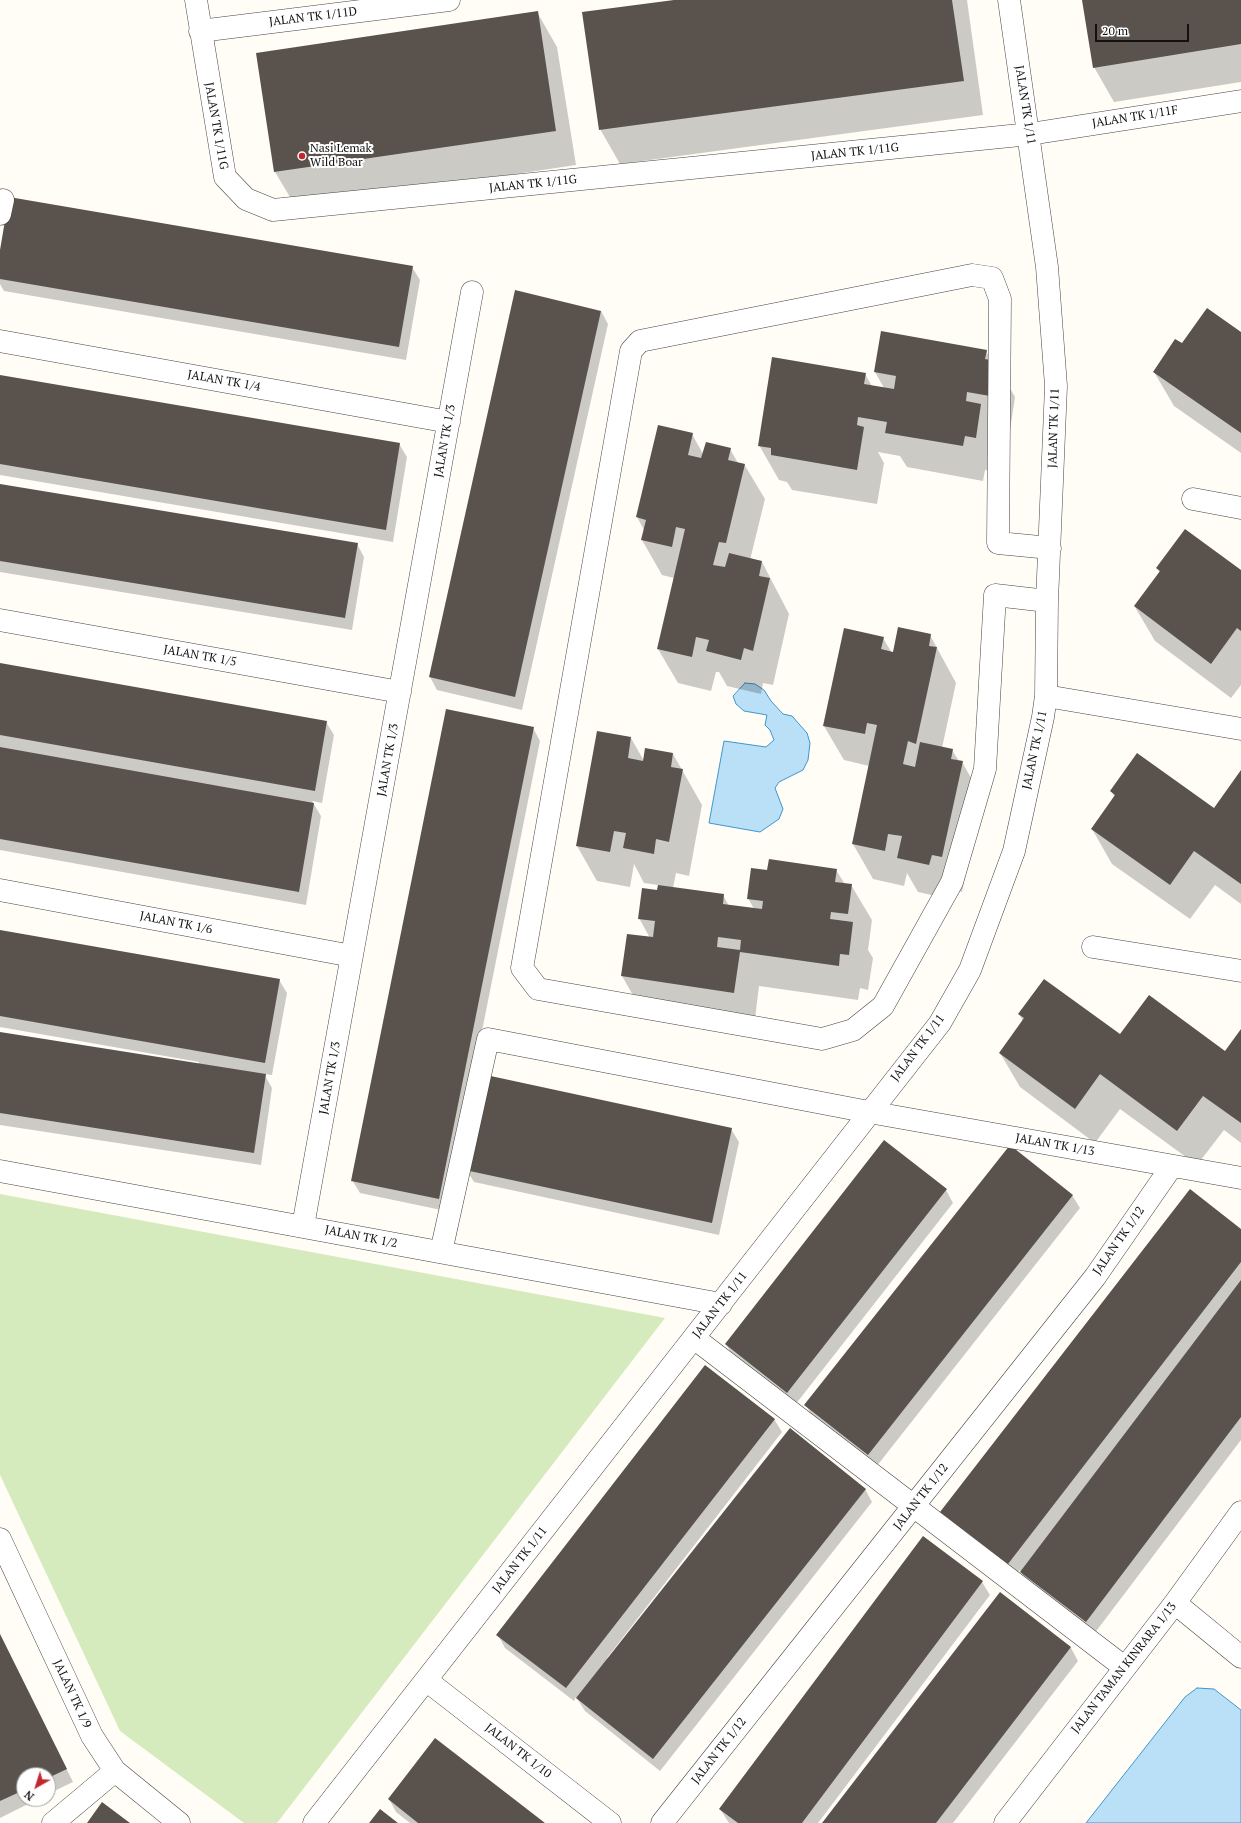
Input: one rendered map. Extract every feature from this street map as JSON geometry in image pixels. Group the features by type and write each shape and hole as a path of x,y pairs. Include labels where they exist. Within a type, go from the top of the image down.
{"street":[{"name":"JALAN TK 1/11G","path":"196,0 225,177 246,199 272,210 1030,134"},
{"name":"JALAN TK 1/11D","path":"200,30 449,0"},
{"name":"JALAN TK 1/11","path":"314,1823 940,1023 970,970 1014,851 1043,717 1046,696 1047,601 1056,386 1048,267 1030,134 1009,0"},
{"name":"JALAN TK 1/11F","path":"1030,134 1241,101"},
{"path":"1047,601 994,595 984,769 952,882 883,1006 853,1030 822,1039 538,989 522,968 631,351 640,341 972,274 992,278 1000,299 998,543 1050,548"},
{"name":"JALAN TK 1/3","path":"303,1226 472,292"},
{"name":"JALAN TK 1/4","path":"0,341 449,422"},
{"path":"1193,499 1241,508"},
{"name":"JALAN TK 1/5","path":"0,620 400,692"},
{"path":"1046,696 1241,729"},
{"name":"JALAN TK 1/6","path":"0,890 352,956"},
{"path":"1093,947 1241,971"},
{"name":"JALAN TK 1/13","path":"441,1252 488,1039 869,1112 1241,1178"},
{"name":"JALAN TK 1/12","path":"662,1823 1095,1277 1172,1166"},
{"name":"JALAN TK 1/2","path":"0,1171 721,1304"},
{"path":"694,1338 1124,1667"},
{"name":"JALAN TAMAN KINRARA 1/13","path":"1005,1823 1124,1667 1175,1603 1241,1512"},
{"name":"JALAN TK 1/9","path":"0,1538 92,1736 115,1771 179,1823"},
{"path":"1175,1603 1241,1657"},
{"name":"JALAN TK 1/10","path":"426,1680 610,1823"},
{"path":"53,1823 115,1771"}],"green space":[{"path":"0,1194 665,1318 277,1823 244,1823 120,1731 0,1475"}],"water":[{"path":"745,683 755,684 764,690 771,701 783,714 792,716 807,733 810,743 808,760 803,770 779,782 775,788 783,809 779,819 760,832 709,823 724,741 766,747 774,740 770,730 765,725 767,715 744,711 736,704 733,696"},
{"path":"1197,1688 1214,1689 1241,1710 1241,1823 1086,1823 1185,1697"}],"building":[{"path":"674,0 952,0 964,81 599,130 582,12"},
{"path":"1082,0 1241,0 1241,44 1093,68"},
{"path":"538,11 556,131 274,172 256,53"},
{"path":"9,197 413,266 399,347 0,279 0,250"},
{"path":"515,290 601,311 515,697 429,677"},
{"path":"1207,308 1241,332 1241,433 1153,372 1175,339 1182,343"},
{"path":"881,331 987,350 985,359 996,361 990,396 967,392 966,401 981,404 976,438 965,436 963,446 885,433 887,422 858,417 857,425 864,427 857,470 771,455 771,448 758,446 772,357 866,373 864,384 894,389 896,376 874,372"},
{"path":"0,375 400,443 386,530 0,464"},
{"path":"658,425 693,433 688,455 701,458 706,442 731,448 728,460 745,464 726,543 719,542 713,565 725,567 729,553 762,561 759,576 770,578 753,651 744,648 741,660 706,651 709,640 696,637 692,657 657,649 685,529 676,527 672,547 641,540 646,520 636,517"},
{"path":"0,484 358,543 345,618 0,561"},
{"path":"1185,529 1241,570 1241,631 1237,628 1211,664 1134,606 1160,571 1156,568"},
{"path":"898,627 931,634 929,646 937,647 916,744 908,741 903,764 915,767 920,742 953,749 951,759 963,761 942,857 932,855 929,865 897,858 902,836 888,834 885,851 852,844 877,725 867,723 865,734 823,726 844,628 884,637 881,649 893,652"},
{"path":"0,663 327,721 315,791 0,735"},
{"path":"446,709 534,727 439,1199 351,1181"},
{"path":"597,731 631,737 628,758 643,761 645,748 673,753 671,767 683,769 669,842 656,839 654,854 623,848 626,833 614,831 610,852 576,846"},
{"path":"0,747 314,803 299,892 0,839"},
{"path":"1137,753 1214,808 1241,770 1241,884 1194,851 1170,885 1091,829 1115,795 1110,791"},
{"path":"769,859 837,869 835,882 852,884 848,914 831,912 830,919 853,922 849,955 840,954 839,966 740,952 734,993 621,976 627,934 653,937 655,921 638,919 642,888 657,890 658,885 724,894 723,904 762,909 763,901 747,899 751,868 767,870","holes":["718,937 741,940 740,950 717,947"]},
{"path":"0,930 280,979 265,1063 0,1016"},
{"path":"1044,979 1120,1034 1149,995 1225,1051 1241,1029 1241,1123 1203,1096 1177,1131 1100,1074 1075,1109 999,1053 1024,1018 1018,1014"},
{"path":"0,1032 266,1074 254,1153 0,1113"},
{"path":"486,1075 732,1128 712,1223 465,1170"},
{"path":"884,1140 947,1189 787,1393 725,1344"},
{"path":"1010,1145 1073,1195 868,1455 804,1405"},
{"path":"1190,1189 1241,1229 1241,1262 1008,1564 940,1512"},
{"path":"1241,1280 1241,1417 1086,1622 1020,1572"},
{"path":"705,1365 775,1419 566,1688 496,1635"},
{"path":"790,1428 866,1489 653,1759 576,1698"},
{"path":"923,1536 983,1581 802,1823 738,1823 719,1809"},
{"path":"1000,1592 1071,1647 936,1823 822,1823"},
{"path":"0,1634 67,1769 56,1774 56,1767 16,1767 16,1794 0,1801"},
{"path":"435,1738 545,1823 418,1823 388,1799"},
{"path":"102,1802 130,1823 87,1823"},
{"path":"380,1809 398,1823 369,1823"}],"place":[{"name":"Nasi Lemak Wild Boar","path":"302,156"}]}
